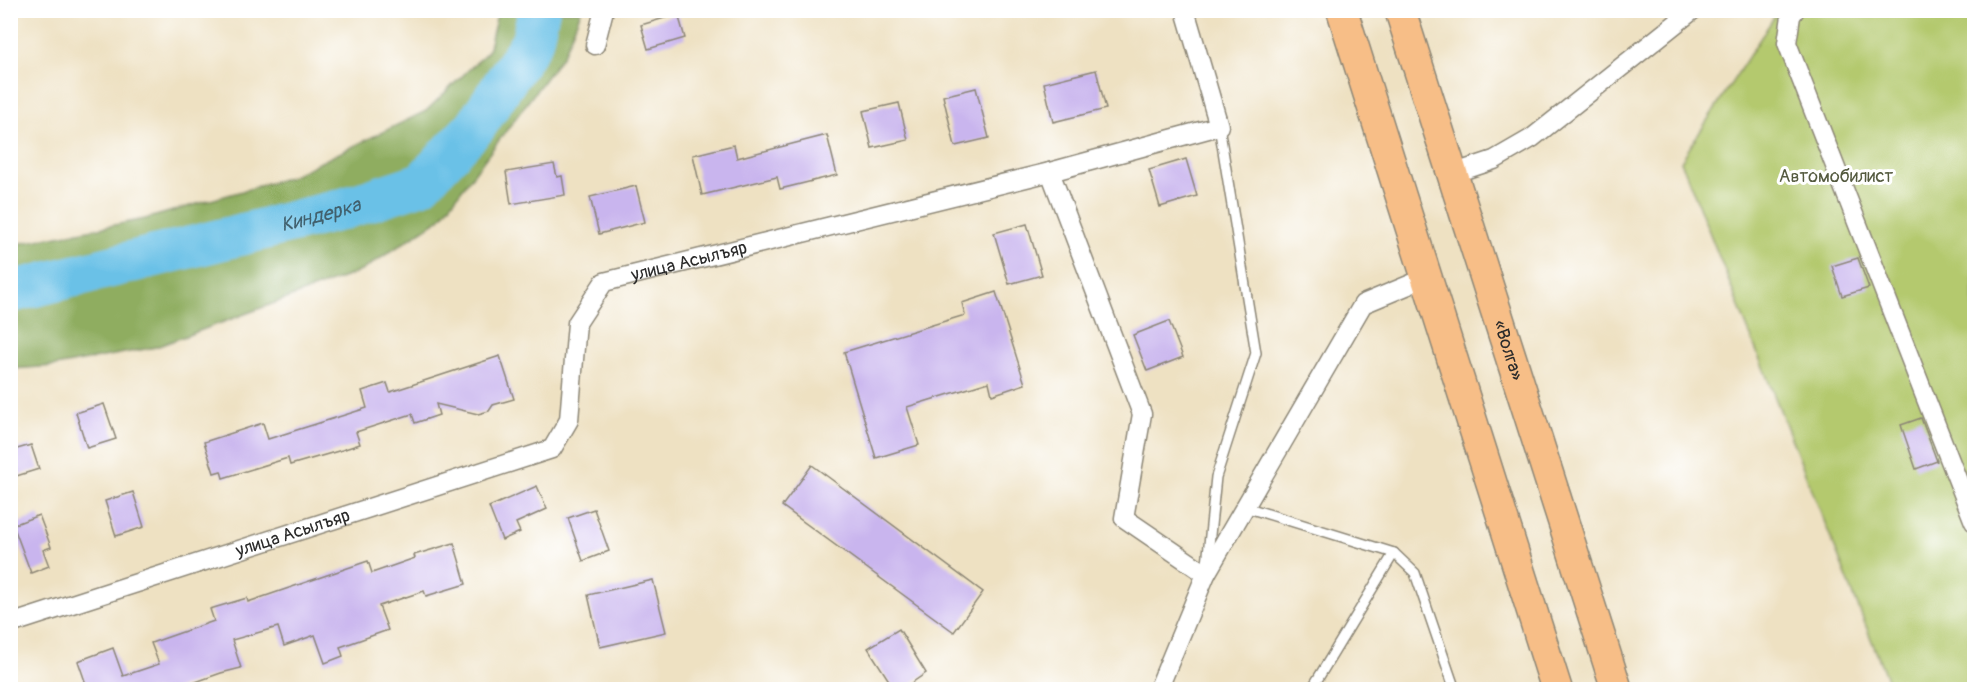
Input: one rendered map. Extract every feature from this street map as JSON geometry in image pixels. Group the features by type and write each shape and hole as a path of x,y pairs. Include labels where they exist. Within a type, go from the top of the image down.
{"highway":[{"path":"1342,10 1557,690"},
{"name":"«Волга»","path":"1400,10 1617,690"}],"street":[{"path":"595,45 604,10"},
{"path":"1185,10 1219,126"},
{"path":"1452,174 1494,160 1532,138 1693,10"},
{"path":"1795,10 1791,16 1787,43 1974,522"},
{"name":"улица Асылъяр","path":"10,624 552,449 569,420 577,323 604,282 1050,172 1219,126"},
{"path":"1050,172 1142,414 1124,518 1206,574"},
{"path":"1158,690 1206,574 1363,304 1428,277"}],"lane":[{"path":"1206,574 1216,477 1256,353 1219,126"},
{"path":"1245,507 1394,553 1415,573 1455,690"},
{"path":"1311,690 1394,553"}],"green space":[{"path":"498,11 581,11 563,55 440,219 361,271 156,347 56,366 11,369 11,245 145,219 290,177 426,111 488,51"},
{"name":"Автомобилист","path":"1778,11 1974,11 1974,689 1891,689 1681,161"}],"building":[{"path":"678,14 685,38 648,49 641,25"},
{"path":"1096,70 1106,109 1053,122 1044,83"},
{"path":"976,88 989,138 955,146 943,96"},
{"path":"899,103 908,140 872,148 863,111"},
{"path":"827,135 837,175 780,189 777,177 702,195 693,155 734,145 737,158"},
{"path":"1186,159 1197,196 1160,207 1149,170"},
{"path":"554,164 557,177 562,176 565,195 511,204 506,172"},
{"path":"636,186 645,222 599,234 590,197"},
{"path":"1027,224 1042,275 1009,284 994,233"},
{"path":"1858,258 1869,288 1842,296 1832,266"},
{"path":"996,292 1025,384 992,395 989,382 907,407 919,445 876,458 844,352 965,315 962,303"},
{"path":"1169,321 1183,357 1147,371 1133,335"},
{"path":"500,356 514,399 493,405 489,411 478,414 436,404 439,415 415,423 412,414 356,432 360,444 342,450 290,465 288,458 223,478 221,471 214,473 204,442 263,423 268,439 367,408 362,391 387,383 390,392"},
{"path":"104,404 116,439 87,448 76,413"},
{"path":"1921,418 1937,461 1916,469 1901,425"},
{"path":"31,445 39,469 10,478 10,451"},
{"path":"812,465 983,592 954,632 782,506"},
{"path":"537,486 547,509 516,523 520,532 502,540 489,507"},
{"path":"133,492 144,527 116,536 105,501"},
{"path":"594,509 609,551 583,561 568,518"},
{"path":"39,515 51,547 43,550 49,566 31,573 13,525"},
{"path":"454,543 466,584 426,596 424,591 379,606 388,630 340,647 343,656 325,663 315,635 284,646 278,627 232,640 241,668 173,690 88,690 78,661 113,648 123,676 159,664 151,643 214,621 210,609 247,598 248,602 368,561 372,573 415,558 414,555"},
{"path":"653,580 666,632 600,647 588,595"},
{"path":"899,629 926,673 901,690 895,690 868,648"}],"waterway":[{"name":"Киндерка","path":"10,292 340,210 422,183 475,127 532,41 539,10"}]}
